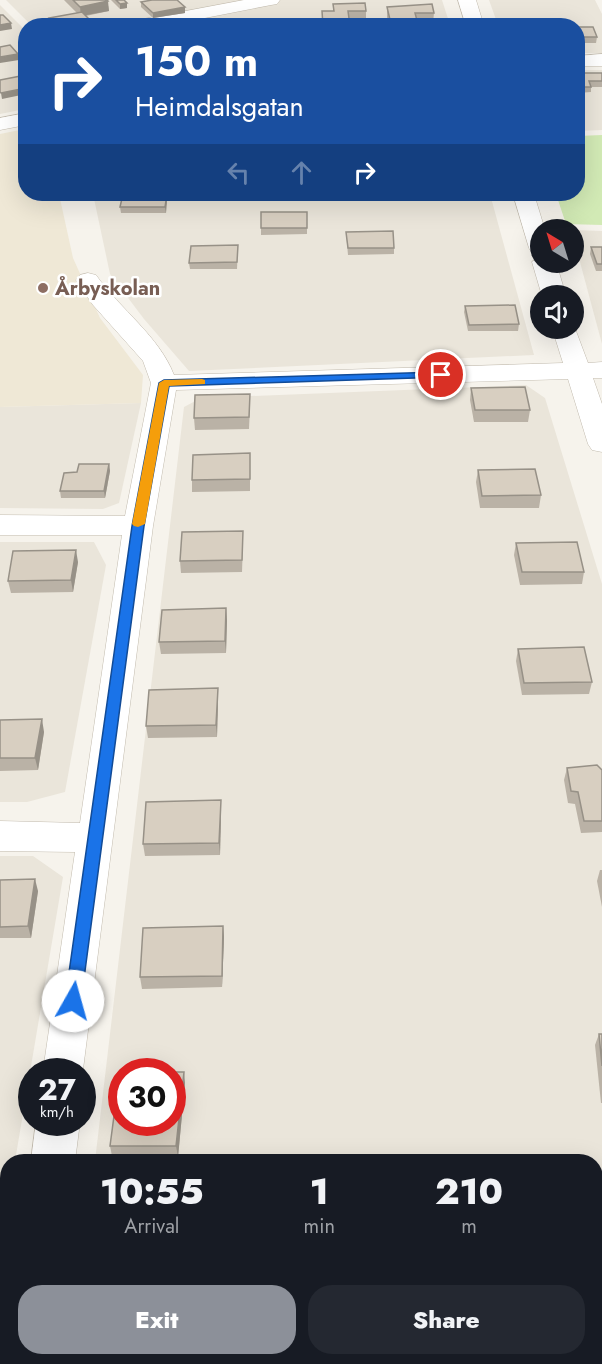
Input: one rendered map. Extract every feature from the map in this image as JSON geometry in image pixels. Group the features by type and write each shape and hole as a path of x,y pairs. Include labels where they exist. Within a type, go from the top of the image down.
{"street":[{"path":"175,18 271,0"},
{"path":"467,0 473,18"},
{"path":"585,61 602,60"},
{"path":"0,124 18,121"},
{"path":"525,201 531,219"},
{"path":"66,1058 138,526 164,383 155,359 102,300 88,280"},
{"path":"571,339 590,370 602,444"},
{"path":"164,383 590,370"},
{"path":"0,525 138,526"},
{"path":"0,836 94,838"},
{"path":"53,1154 56,1136"}],"shaded area":[{"path":"6,0 442,0 448,18 24,18"},
{"path":"489,0 595,0 602,14 602,53 585,53 585,18 495,18"},
{"path":"0,5 18,23 18,110 0,114"},
{"path":"585,70 602,70 602,130 585,131"},
{"name":"Årbyskolan","path":"18,130 18,201 61,201 73,258 100,318 143,375 141,403 0,407 0,134"},
{"path":"94,201 492,201 534,355 189,371 144,319 110,274"},
{"path":"584,230 602,231 602,344 583,273"},
{"path":"526,385 545,398 602,584 602,1154 96,1154 184,407 201,398"},
{"path":"141,403 119,503 103,509 0,508 0,407"},
{"path":"0,542 94,542 106,565 65,792 27,802 0,802"},
{"path":"0,856 33,856 63,877 32,1058 18,1058 19,1136 16,1154 0,1154"}],"green space":[{"path":"602,135 602,225 584,224 584,219 564,219 558,201 585,201 585,136"}],"building":[{"path":"73,0 107,0 108,1 80,7"},
{"path":"116,0 124,0 127,3 120,4"},
{"path":"177,0 185,7 153,13 141,2"},
{"path":"365,3 366,11 348,11 349,18 322,18 322,11 334,11 333,4"},
{"path":"432,4 434,13 415,13 416,18 390,18 387,7"},
{"path":"82,12 88,18 49,18"},
{"path":"0,15 3,15 11,23 0,25"},
{"path":"585,27 593,27 597,37 585,37"},
{"path":"10,45 18,54 0,57 0,47"},
{"path":"585,73 602,73 602,81 589,81 591,87 585,87"},
{"path":"18,77 18,90 1,93 0,80"},
{"path":"121,201 166,201 165,207 120,207"},
{"path":"261,212 307,212 307,228 261,228"},
{"path":"393,231 394,248 348,248 346,232"},
{"path":"238,245 237,262 189,263 191,246"},
{"path":"591,247 602,247 602,264 597,264"},
{"path":"515,305 519,324 469,325 465,306"},
{"path":"525,387 530,410 475,410 471,388"},
{"path":"250,394 249,417 194,418 195,395"},
{"path":"250,453 250,479 192,480 193,455"},
{"path":"79,464 109,464 104,491 60,491 64,473 77,472"},
{"path":"535,469 541,495 482,496 478,470"},
{"path":"243,531 242,560 180,561 182,532"},
{"path":"577,542 584,572 522,572 516,543"},
{"path":"76,550 71,580 8,581 13,551"},
{"path":"226,608 225,641 159,642 162,610"},
{"path":"584,647 592,682 524,683 518,649"},
{"path":"218,688 216,725 146,726 149,690"},
{"path":"42,719 35,758 0,758 0,720"},
{"path":"597,765 602,770 602,821 584,821 578,792 571,791 567,768"},
{"path":"221,800 219,843 143,844 146,802"},
{"path":"35,879 28,926 0,927 0,880"},
{"path":"223,926 222,976 140,977 143,928"},
{"path":"599,1034 602,1034 602,1066"},
{"path":"111,1136 177,1136 176,1146 110,1146"}],"slow traffic":[{"path":"138,524 164,383 202,382"}],"place":[{"name":"Årbyskolan","path":"43,288"}],"route":[{"path":"73,1001 138,526 164,383 441,375"}]}
